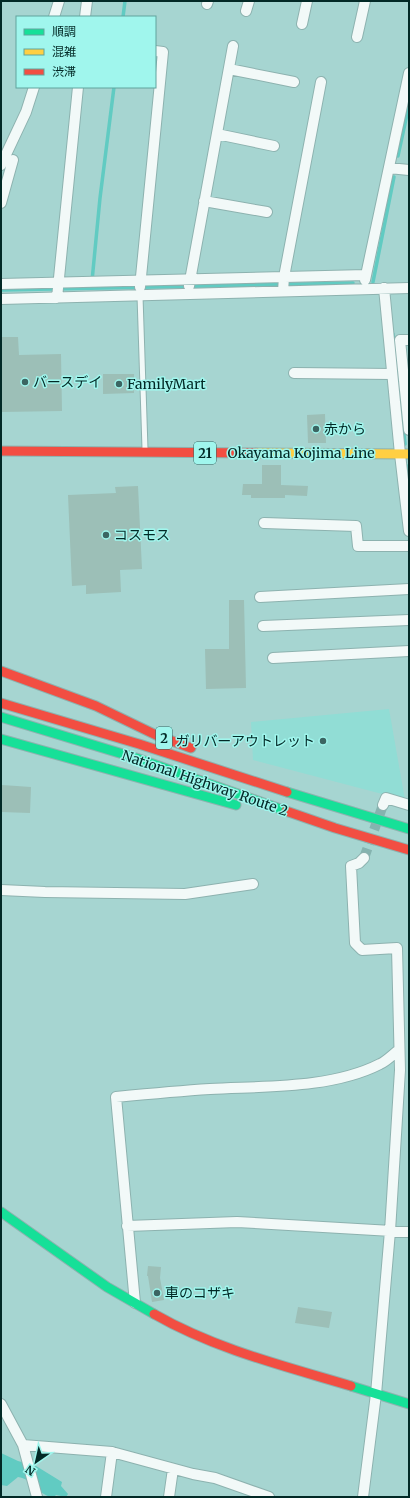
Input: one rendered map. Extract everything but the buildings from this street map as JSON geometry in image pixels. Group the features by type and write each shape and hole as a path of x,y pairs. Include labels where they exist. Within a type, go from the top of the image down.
{"main road":[{"name":"Okayama Kojima Line","path":"1,451 404,454"},
{"name":"2","path":"1,670 96,706 199,752"},
{"name":"National Highway Route 2","path":"1,703 139,744 327,805 409,829"},
{"name":"National Highway Route 2","path":"1,717 136,758 335,828 409,850"},
{"name":"2","path":"1,738 217,800 335,828"},
{"name":"2","path":"227,763 327,805"},
{"path":"1,1212 107,1287 178,1328 232,1350 409,1404"}],"street":[{"path":"54,16 59,1"},
{"path":"85,16 87,1"},
{"path":"246,12 249,1"},
{"path":"302,24 307,1"},
{"path":"357,37 365,1"},
{"path":"189,287 233,46"},
{"path":"140,288 163,52 156,51"},
{"path":"229,69 294,82"},
{"path":"363,288 409,73"},
{"path":"284,284 321,82"},
{"path":"1,165 26,112 34,88"},
{"path":"58,290 78,88"},
{"path":"217,134 274,146"},
{"path":"1,203 13,160"},
{"path":"389,168 409,170"},
{"path":"204,202 267,212"},
{"path":"1,284 58,290 189,287 284,284 366,275"},
{"path":"1,299 58,290 92,282 140,288 284,284 363,288 409,288"},
{"path":"384,288 409,430"},
{"path":"409,340 400,340 392,374 404,454 409,531"},
{"path":"294,373 392,374"},
{"path":"264,524 356,526 358,546 409,546"},
{"path":"260,597 409,589"},
{"path":"263,626 409,620"},
{"path":"274,658 409,651"},
{"path":"383,804 386,798 409,805"},
{"path":"363,1497 376,1394 405,1071 399,1050 397,948 362,950 355,943 351,866 359,863 364,858"},
{"path":"1,890 53,893 185,894 253,884"},
{"path":"135,1303 116,1097 209,1089 290,1085 332,1079 357,1073 381,1064 399,1050"},
{"path":"128,1226 237,1222 409,1232"},
{"path":"1,1404 23,1445 37,1497"},
{"path":"23,1445 112,1452 173,1469 215,1478 269,1497"},
{"path":"106,1497 112,1452"},
{"path":"169,1497 173,1469"}],"lane":[{"path":"140,288 145,452"}],"shaded area":[{"name":"ガリバーアウトレット","path":"389,709 405,800 253,760 251,722"}],"water":[{"path":"1,1453 18,1461 36,1466 62,1482 61,1486 68,1494 66,1497 56,1495 54,1497 49,1496 44,1494 23,1478 18,1477 7,1486 1,1485"}],"waterway":[{"path":"123,16 125,1"},
{"path":"92,281 100,198 114,88"},
{"path":"398,156 409,105"},
{"path":"373,282 394,177"},
{"path":"1,290 353,283"},
{"path":"393,334 405,444"},
{"path":"407,466 409,483"}],"tunnel":[{"path":"364,858 383,805"}],"traffic: fast":[{"path":"1,717 136,758 286,811"},
{"path":"1,739 236,805"},
{"path":"287,792 409,829"},
{"path":"1,1212 107,1287 154,1314"},
{"path":"351,1386 409,1404"}],"traffic: slow":[{"path":"256,453 409,454"}],"traffic: jam":[{"path":"1,451 256,453"},
{"path":"1,671 96,706 156,735 191,748"},
{"path":"1,703 139,744 287,792"},
{"path":"286,811 335,828 409,850"},
{"path":"154,1314 225,1347 275,1364 351,1386"}],"place":[{"name":"バースデイ","path":"25,382"},
{"name":"FamilyMart","path":"119,384"},
{"name":"赤から","path":"316,429"},
{"name":"コスモス","path":"106,535"},
{"name":"ガリバーアウトレット","path":"323,741"},
{"name":"車のコザキ","path":"157,1293"}]}
